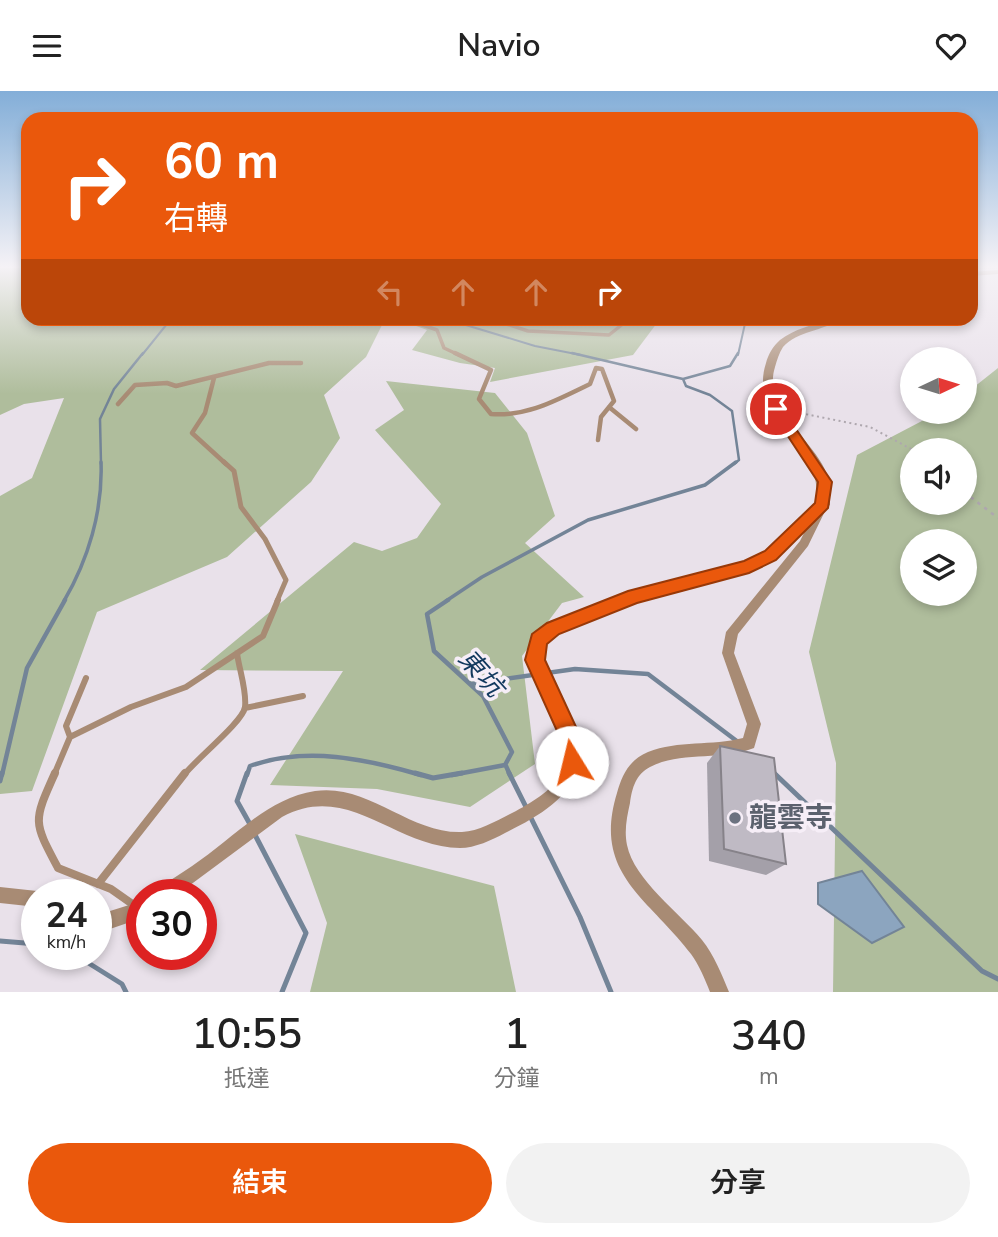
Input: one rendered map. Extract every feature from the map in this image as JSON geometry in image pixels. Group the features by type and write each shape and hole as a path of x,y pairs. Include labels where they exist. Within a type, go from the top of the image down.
{"street":[{"path":"720,992 699,950 628,873 618,846 617,815 627,784 639,765 658,757 731,750 748,743 754,724 728,653 732,632 804,543 823,505 825,494 824,478 776,409 767,388 766,375 779,346 821,326"},
{"path":"185,879 264,820 295,803 326,799 368,806 441,839 463,840 490,833 536,809 564,782 574,751 537,665 535,650 539,640 553,628 634,596 749,566 771,555 823,505"},
{"path":"0,895 21,896"}],"lane":[{"path":"425,326 437,330 444,348 491,370 479,399 491,414 505,417 532,411 590,384 596,367 602,369 614,401 601,417 598,440"},
{"path":"513,326 528,331 609,335 620,326"},
{"path":"118,404 135,385 167,383 176,386 269,363 301,363"},
{"path":"86,879 58,868 37,829 41,804 70,737 131,707 186,687 263,636 286,580 265,539 241,507 234,471 192,433 207,414 207,398 214,378"},
{"path":"609,407 636,429"},
{"path":"102,879 198,756 237,723 245,708 237,653"},
{"path":"70,737 66,726 86,678"},
{"path":"245,708 303,697"}],"path":[{"path":"776,409 864,424 900,441"},
{"path":"977,502 998,518"}],"green space":[{"path":"0,310 21,310 21,326 382,326 366,357 324,395 340,438 311,482 227,557 97,612 32,791 0,794 0,496 32,478 64,398 24,404 0,415"},
{"path":"416,326 655,326 633,355 490,382 495,368 460,363 412,350 427,330"},
{"path":"998,368 998,992 833,992 836,763 809,652 857,455 916,424 977,424 977,385"},
{"path":"386,381 495,393 527,433 555,516 525,543 584,597 562,603 522,656 535,764 470,807 377,789 270,785 343,671 200,670 354,542 382,551 417,538 441,504 375,430 404,410"},
{"path":"295,834 494,886 516,992 310,992 327,923"}],"water":[{"path":"862,871 904,927 872,943 818,904 818,883"}],"building":[{"path":"720,746 774,758 786,864 724,849"}],"waterway":[{"name":"東坑","path":"142,355 165,326"},
{"path":"469,326 535,346 578,354"},
{"name":"東坑","path":"738,355 744,326"},
{"name":"東坑","path":"101,464 100,419 114,389 143,353"},
{"path":"572,353 578,354"},
{"name":"東坑","path":"683,379 730,366 738,353"},
{"path":"578,354 683,379"},
{"name":"東坑","path":"683,379 686,386 710,395 732,411 739,460 734,464"},
{"name":"東坑","path":"446,601 482,577 588,520 705,485 736,462"},
{"name":"東坑","path":"64,601 80,569 92,535 99,499 101,464"},
{"name":"東坑","path":"2,775 27,668 65,600"},
{"name":"東坑","path":"448,600 427,614 434,651 483,696 512,752 505,765 452,775"},
{"path":"470,684 575,669 648,674 738,742"},
{"name":"東坑","path":"247,775 250,766 271,760 314,756 357,760 421,775"},
{"path":"506,766 510,775"},
{"name":"東坑","path":"0,781 2,773"},
{"name":"東坑","path":"247,773 237,801 251,826"},
{"name":"東坑","path":"415,773 433,778 462,773"},
{"path":"774,773 982,971 998,979"},
{"path":"510,775 527,809"},
{"path":"530,816 580,917 611,992"},
{"name":"東坑","path":"254,833 306,933 282,992"},
{"name":"東坑","path":"0,941 21,943"},
{"name":"東坑","path":"100,970 122,984 126,992"}],"place":[{"name":"龍雲寺","path":"735,818"}],"route":[{"path":"572,762 573,742 535,660 539,640 553,628 634,596 749,566 771,555 795,533 823,505 825,482 776,409"}]}
